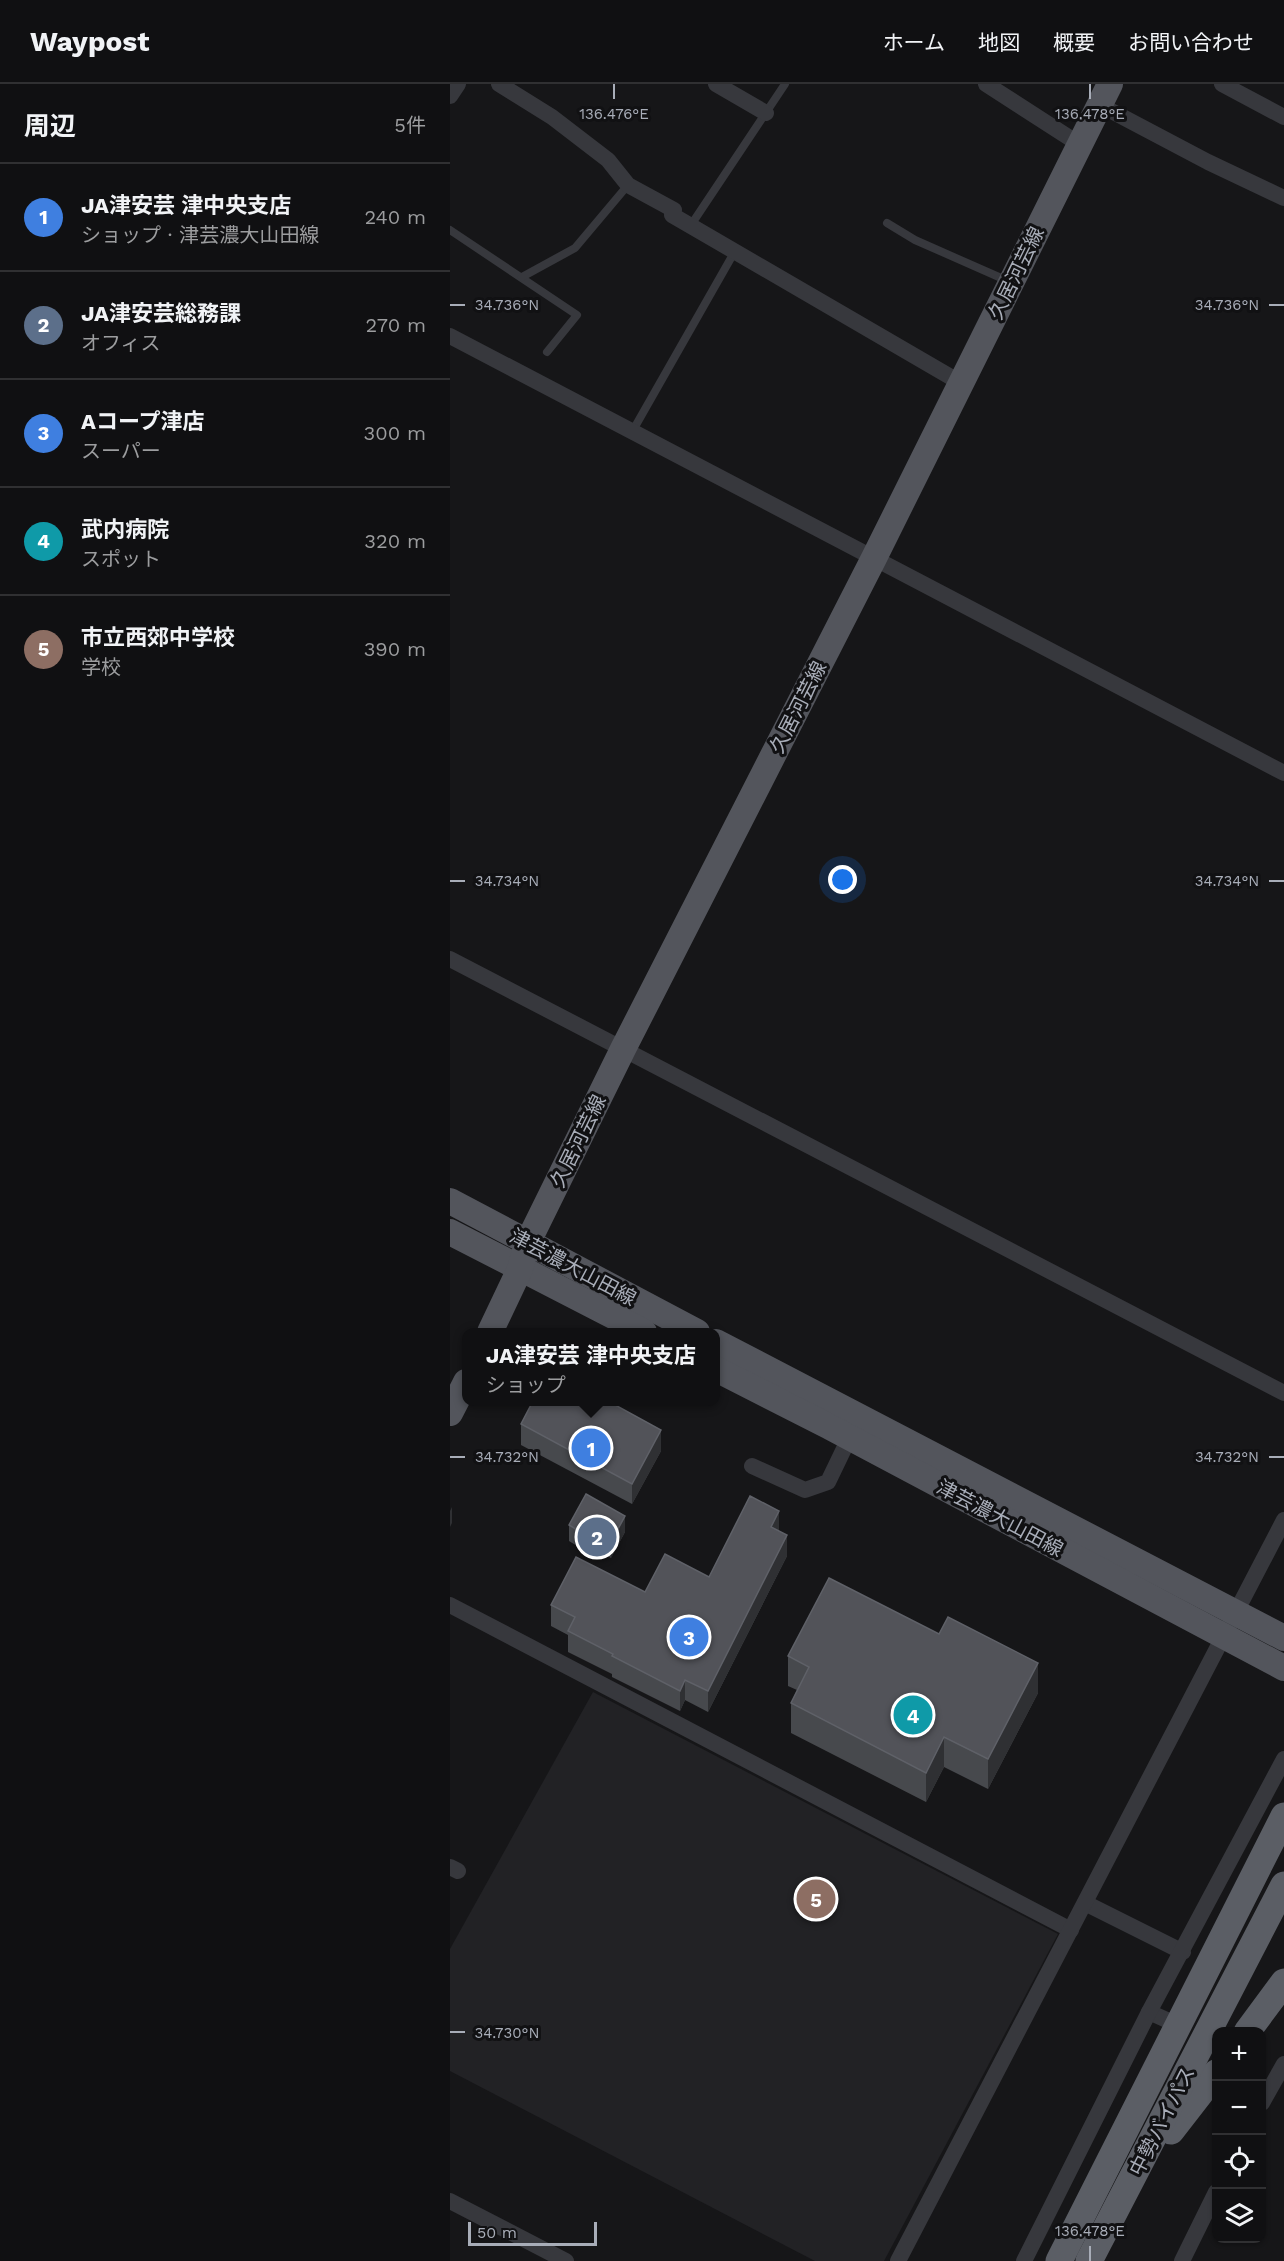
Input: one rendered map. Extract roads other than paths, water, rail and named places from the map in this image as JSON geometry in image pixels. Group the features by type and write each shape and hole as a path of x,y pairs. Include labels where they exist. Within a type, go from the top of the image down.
{"highway":[{"path":"1059,2261 1277,1838 1284,1816"},
{"name":"中勢バイパス","path":"1089,2261 1284,1885"},
{"path":"1250,2027 1284,1982"},
{"path":"1135,2175 1212,2078"}],"main road":[{"name":"久居河芸線","path":"492,1328 520,1269 527,1244 623,1049 874,558 1105,94"},
{"name":"津芸濃大山田線","path":"450,1201 527,1244 690,1328"},
{"name":"津芸濃大山田線","path":"450,1232 636,1328"},
{"name":"津芸濃大山田線","path":"720,1344 854,1427 1223,1637 1284,1668"},
{"name":"津芸濃大山田線","path":"720,1371 854,1427 1284,1638"},
{"path":"450,1413 462,1390"}],"street":[{"path":"450,96 458,84"},
{"path":"500,84 552,117 608,160 628,185 674,210 672,215 961,383"},
{"path":"716,84 766,113"},
{"path":"986,84 1079,144"},
{"path":"1222,84 1284,117"},
{"path":"1105,94 1208,162 1284,198"},
{"path":"450,336 1284,773"},
{"path":"450,959 1284,1393"},
{"path":"752,1466 805,1490 828,1482 854,1427"},
{"path":"898,2261 1284,1520"},
{"path":"450,1605 1071,1930"},
{"path":"1024,2261 1149,2012 1284,1760"},
{"path":"1085,1903 1183,1952"},
{"path":"1149,2012 1180,2026"},
{"path":"1266,2096 1284,2064"},
{"path":"1182,2261 1212,2200"},
{"path":"450,2201 566,2261"}],"lane":[{"path":"691,225 785,84"},
{"path":"522,277 575,248 628,185"},
{"path":"887,224 915,240 1011,283"},
{"path":"450,230 577,315 547,352"},
{"path":"632,432 735,250"}],"place":[{"name":"JA津安芸 津中央支店","path":"591,1448"},
{"name":"JA津安芸総務課","path":"597,1537"},
{"name":"Aコープ津店","path":"689,1637"},
{"name":"武内病院","path":"913,1715"},
{"name":"市立西郊中学校","path":"816,1899"}]}
